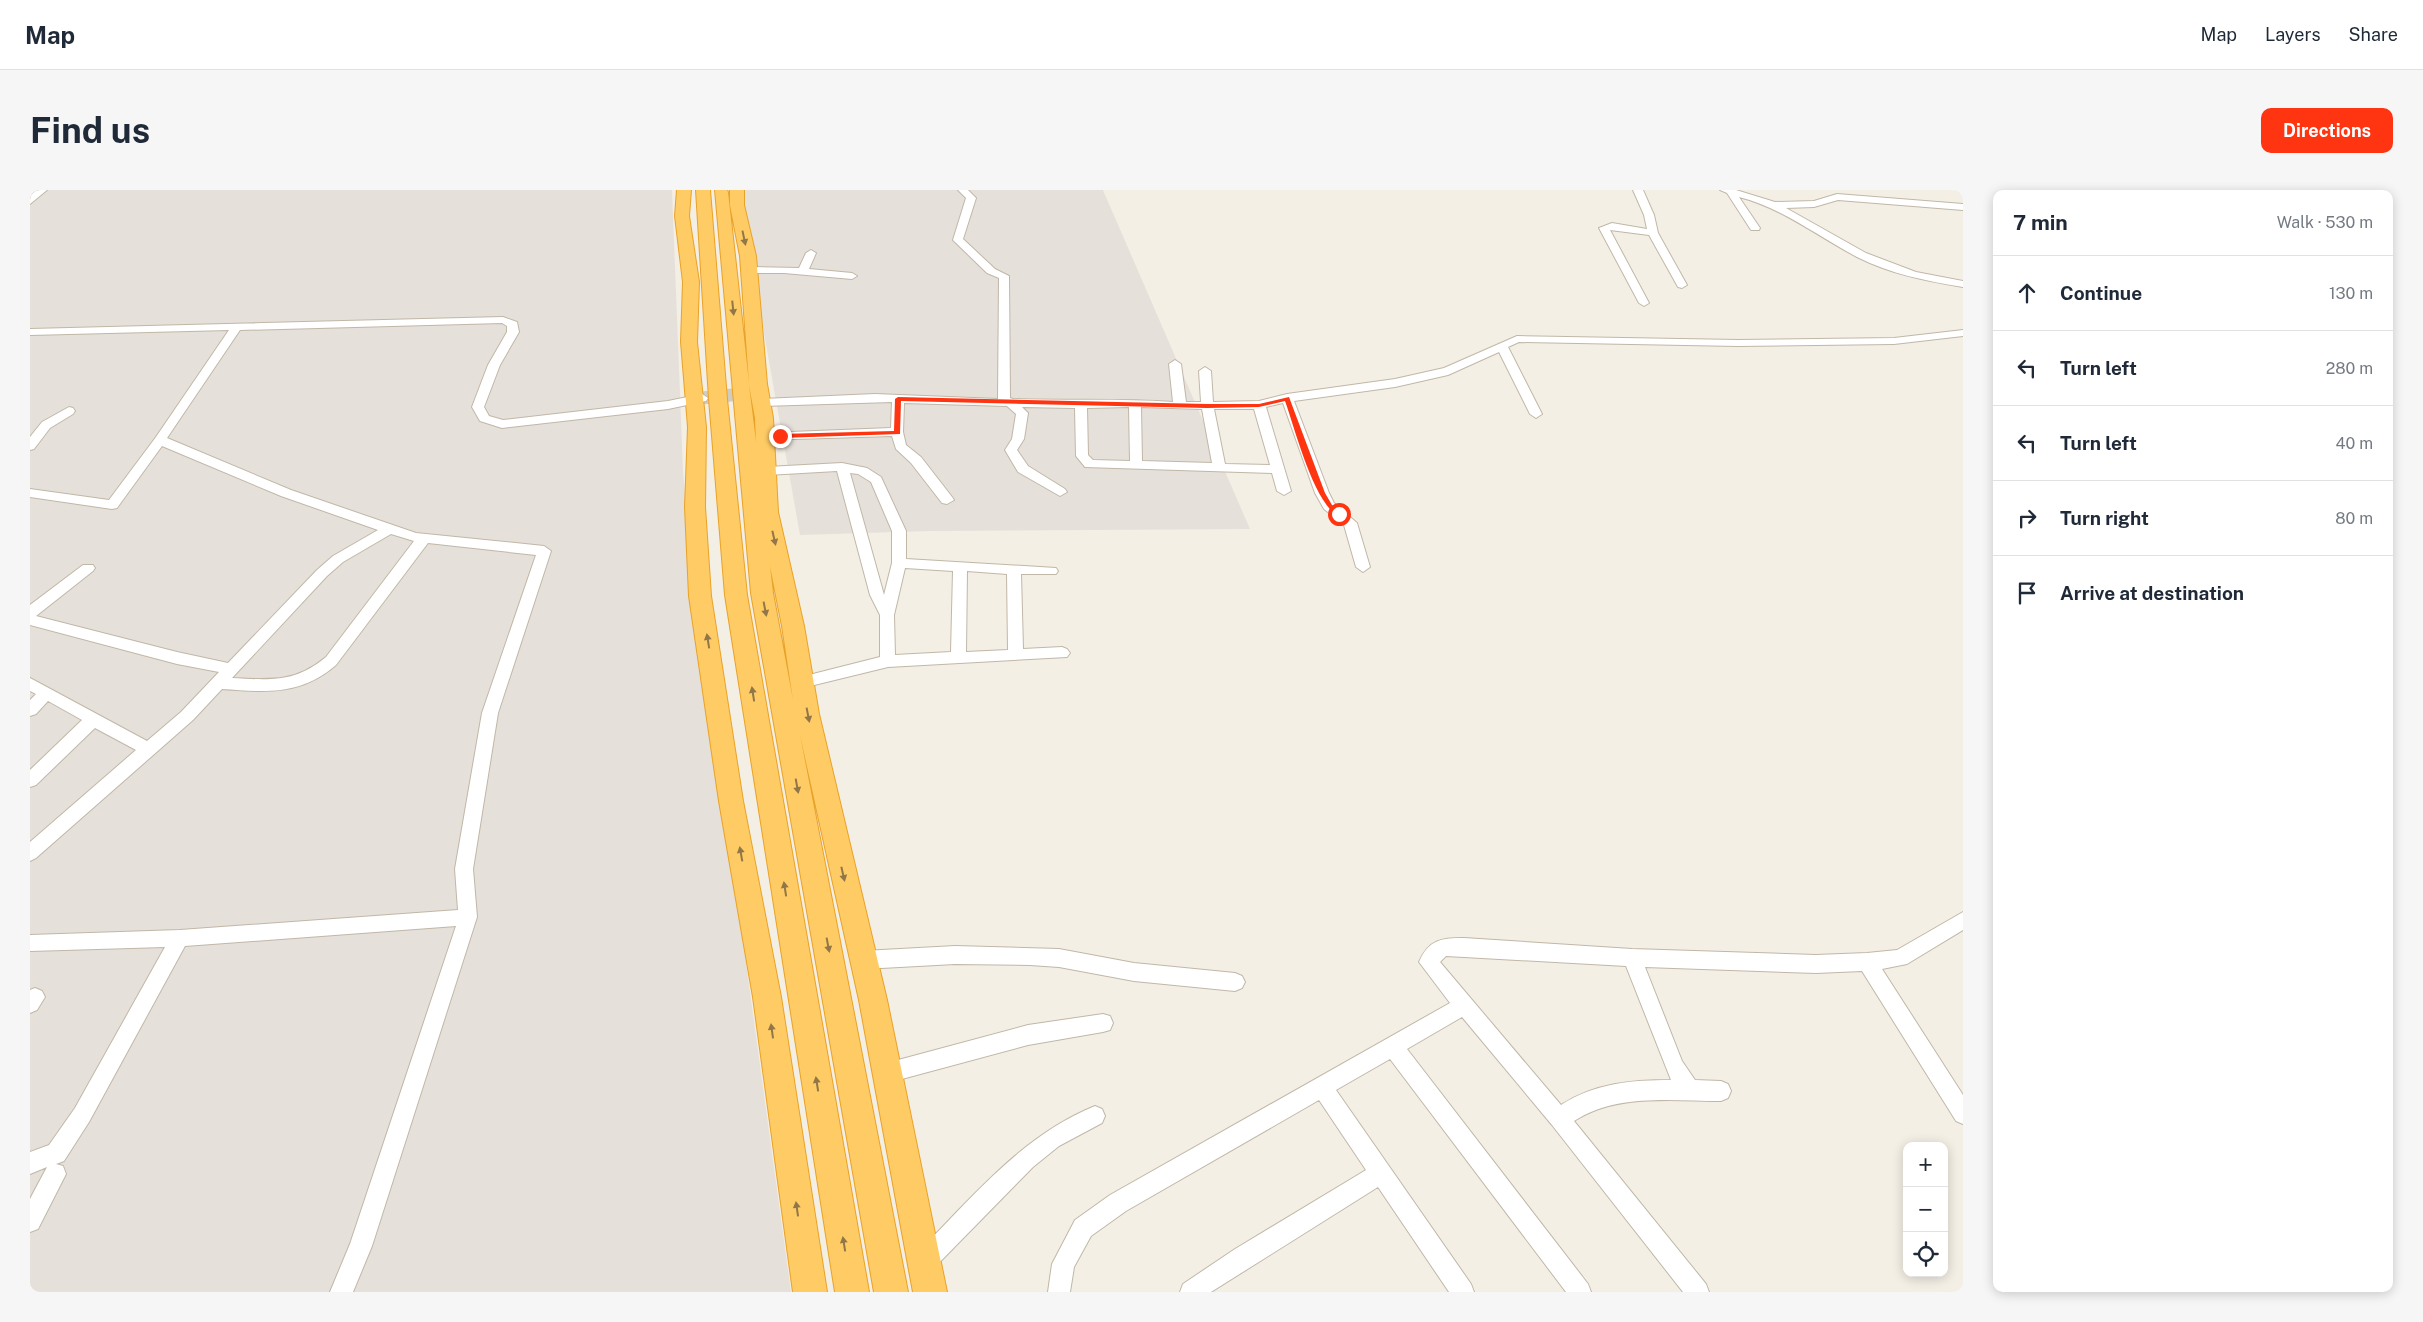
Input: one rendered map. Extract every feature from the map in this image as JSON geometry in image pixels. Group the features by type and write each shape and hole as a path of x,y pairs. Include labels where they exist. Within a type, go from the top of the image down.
{"highway":[{"path":"684,190 682,216 691,282 689,342 699,399 695,507 700,596 732,801 767,998 810,1292"},
{"path":"703,190 718,399 736,595 852,1292"},
{"path":"722,190 762,593 891,1292"},
{"path":"737,190 737,205 749,270 757,396 766,437 768,512 793,626 802,682 826,799 887,1073 930,1292"}],"street":[{"path":"30,200 42,190"},
{"path":"1638,190 1649,215 1653,233 1682,285"},
{"path":"1753,190 1772,205 1862,255 1913,275 1963,284"},
{"path":"963,191 970,198 958,240 992,271 1004,276 1007,402"},
{"path":"1728,191 1772,205 1814,204 1837,197 1963,207"},
{"path":"1728,191 1755,228"},
{"path":"1644,303 1604,228 1612,226 1653,233"},
{"path":"803,272 811,253"},
{"path":"749,270 852,276"},
{"path":"30,332 495,320 513,324 513,332 494,365 478,407 484,418 502,424 598,415 699,399"},
{"path":"30,493 112,505 160,440 236,328"},
{"path":"757,396 1081,405 1136,403 1180,406 1259,405 1287,398 1395,383 1448,370 1517,339 1738,343 1894,341 1963,333"},
{"path":"1502,346 1536,414"},
{"path":"1175,364 1180,406"},
{"path":"1205,371 1207,406 1219,467"},
{"path":"1287,398 1322,493 1329,506 1350,523 1363,567"},
{"path":"898,399 897,432 900,446 916,460 947,500"},
{"path":"1007,402 1022,413 1018,439 1011,450 1024,469 1060,492"},
{"path":"1136,403 1136,465"},
{"path":"1081,405 1082,456 1090,464 1278,469"},
{"path":"1259,405 1284,491"},
{"path":"30,446 46,425 69,412"},
{"path":"766,437 897,432"},
{"path":"160,440 286,493 390,529 424,538 544,551 490,713 464,869 468,917 367,1227 341,1292"},
{"path":"767,471 842,467 862,471 876,480 899,531 899,563 887,615 888,661"},
{"path":"842,467 877,595 887,615"},
{"path":"30,853 187,716 322,573 338,559 390,529"},
{"path":"219,683 295,684 319,674 331,662 424,538"},
{"path":"899,563 1050,571"},
{"path":"958,658 960,566"},
{"path":"30,613 88,568"},
{"path":"1014,569 1016,656"},
{"path":"30,620 177,658 230,669"},
{"path":"802,682 888,661 1062,653"},
{"path":"30,684 148,749"},
{"path":"30,710 46,694"},
{"path":"30,780 93,720"},
{"path":"30,943 180,938 468,917"},
{"path":"1698,1292 1559,1118 1428,962 1442,947 1484,947 1632,958 1816,964 1867,962 1900,958 1963,920"},
{"path":"30,1164 56,1153 82,1115 180,938"},
{"path":"863,960 955,955 1030,956 1059,958 1134,972 1235,982"},
{"path":"1632,958 1674,1067 1690,1091"},
{"path":"1867,962 1963,1114"},
{"path":"1059,1292 1063,1264 1083,1228 1118,1203 1464,1006"},
{"path":"887,1073 1028,1035 1103,1023"},
{"path":"1393,1047 1580,1292"},
{"path":"1323,1088 1463,1292"},
{"path":"1559,1118 1586,1102 1621,1094 1721,1091"},
{"path":"924,1262 1025,1159 1052,1139 1095,1116"},
{"path":"30,1164 55,1174"},
{"path":"30,1172 55,1174"},
{"path":"1191,1292 1243,1257 1381,1172"},
{"path":"30,1221 55,1174"}],"shaded area":[{"path":"30,190 672,190 683,470 688,538 791,1292 30,1292"},
{"path":"743,190 1103,190 1250,529 930,531 800,535 743,216"}],"tunnel":[{"path":"702,398 751,393"}],"route":[{"path":"780,436 897,432 898,399 1081,405 1136,403 1207,406 1259,405 1287,398 1322,493 1332,510 1339,514"}]}
